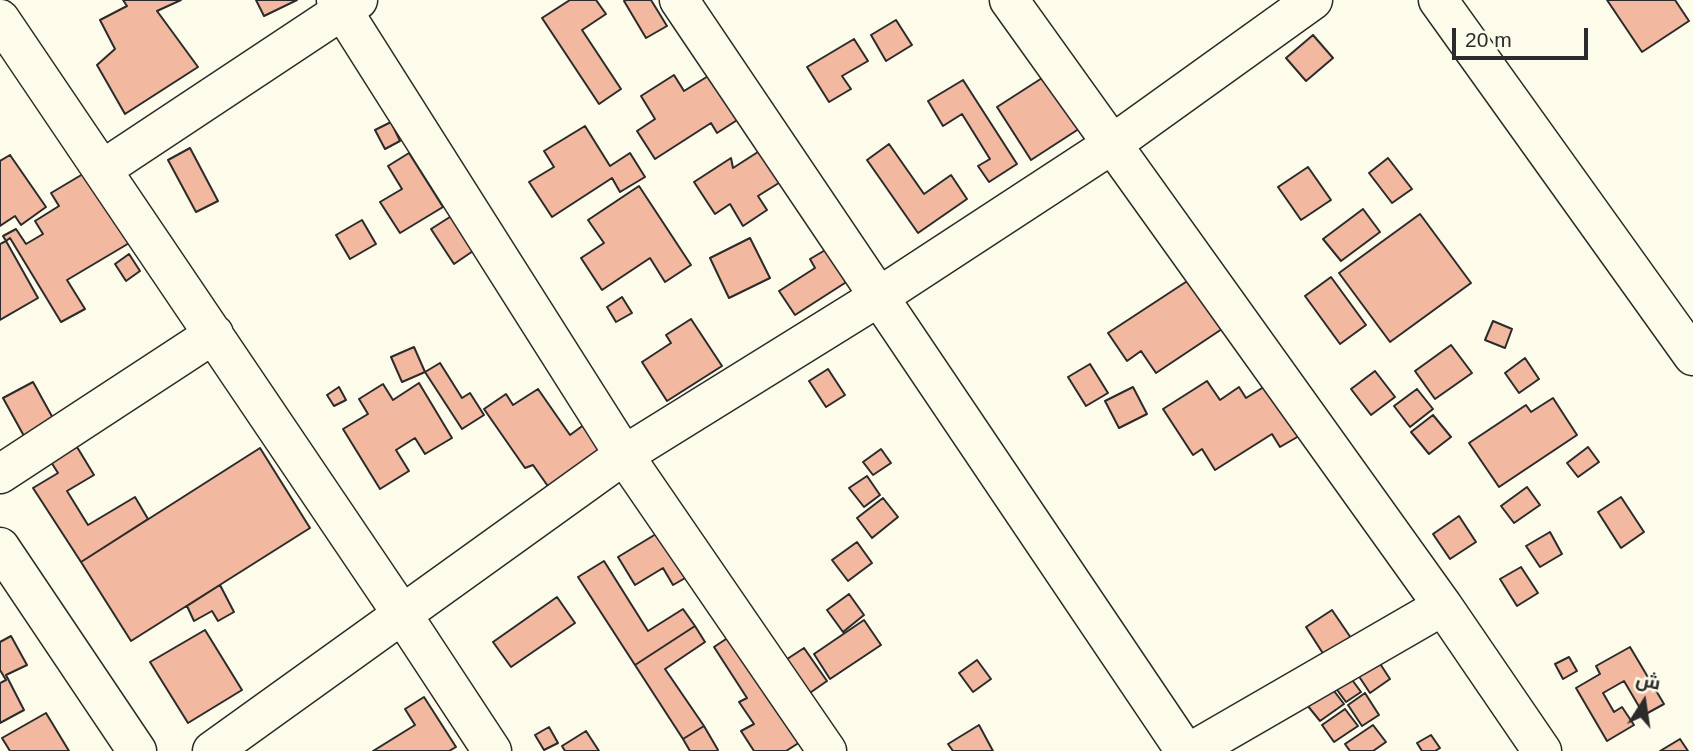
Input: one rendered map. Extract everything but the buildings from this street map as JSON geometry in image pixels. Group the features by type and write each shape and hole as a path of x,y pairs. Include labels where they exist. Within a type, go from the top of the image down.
{"street":[{"path":"678,0 1185,751"},
{"path":"1009,0 1443,606 1542,751"},
{"path":"212,751 624,455 877,298 1111,145 1313,0"},
{"path":"1438,0 1693,356"},
{"path":"103,169 346,4 624,455 827,751"},
{"path":"0,19 492,751"},
{"path":"0,474 214,334"},
{"path":"0,547 136,751"},
{"path":"1192,751 1443,606"}]}
